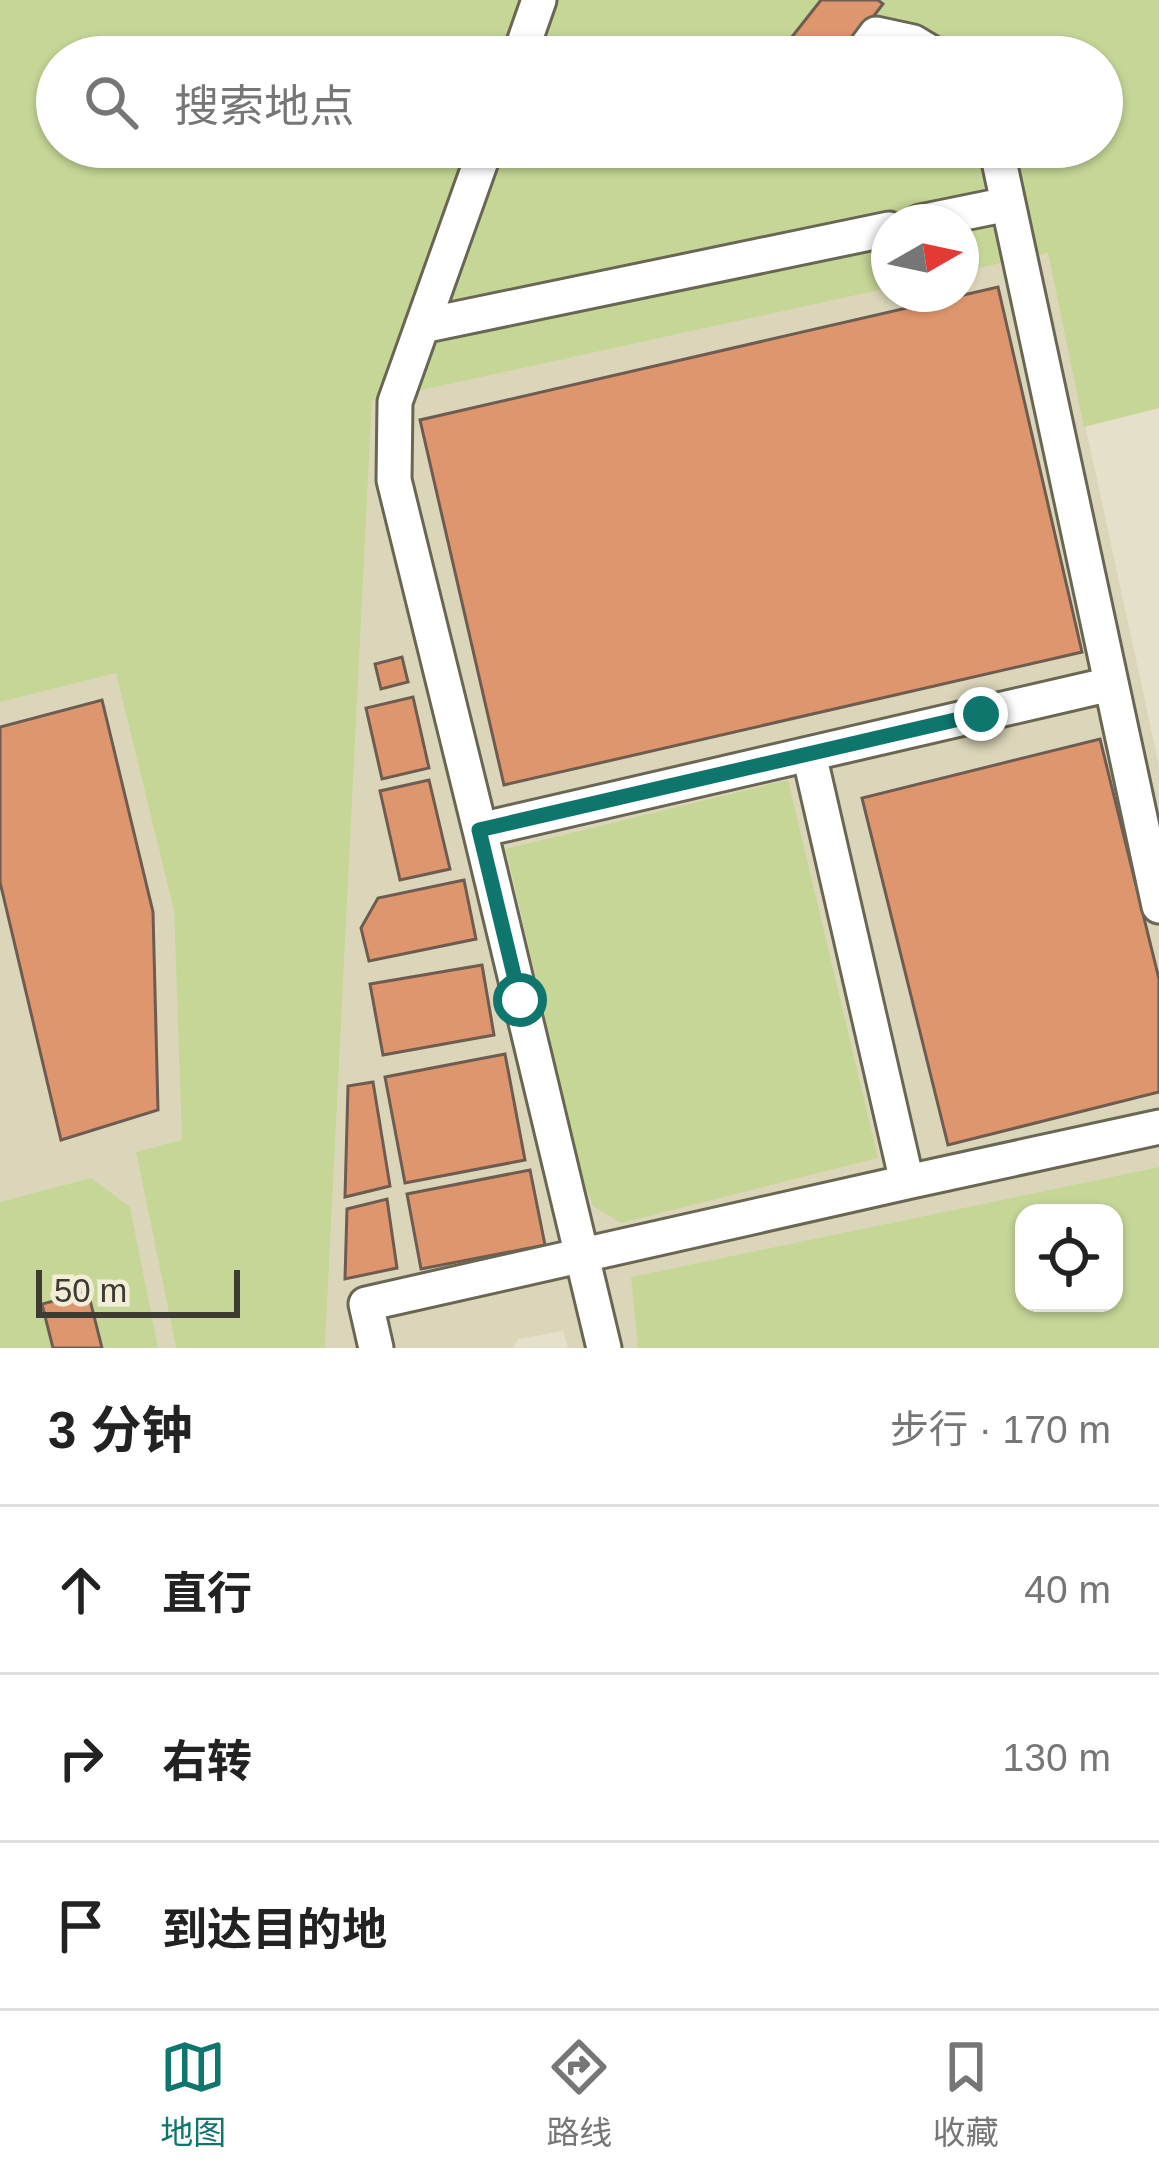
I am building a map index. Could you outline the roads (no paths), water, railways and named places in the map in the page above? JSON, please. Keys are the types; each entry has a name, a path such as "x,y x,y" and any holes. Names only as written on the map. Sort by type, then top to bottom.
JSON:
{"lane":[{"path":"526,36 539,0"},
{"path":"478,168 395,402 394,480 604,1348"},
{"path":"1000,168 1159,906"},
{"path":"979,210 1008,204"},
{"path":"422,326 871,233"},
{"path":"479,830 1111,684"},
{"path":"809,754 907,1182"},
{"path":"376,1348 366,1304 1159,1127"}]}
